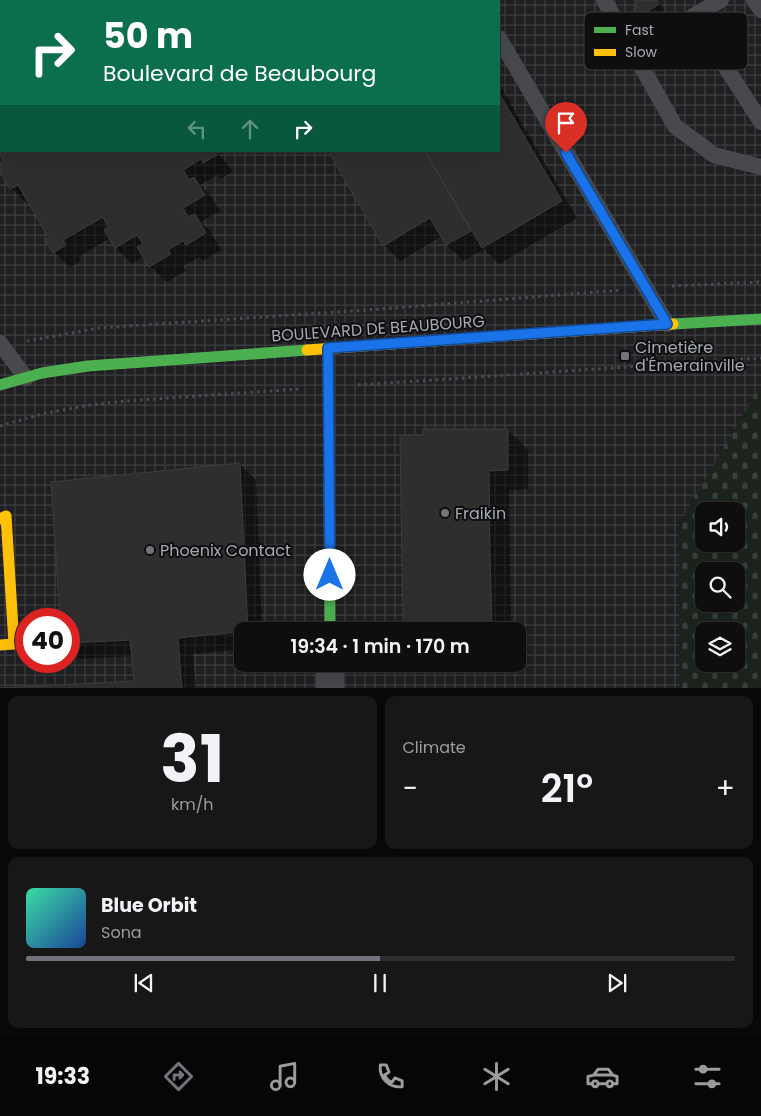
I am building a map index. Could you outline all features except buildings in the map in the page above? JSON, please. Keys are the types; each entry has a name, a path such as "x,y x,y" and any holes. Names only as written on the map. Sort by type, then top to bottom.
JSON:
{"main road":[{"name":"BOULEVARD DE BEAUBOURG","path":"0,386 42,374 88,366 667,324 761,319"},
{"path":"328,348 330,622"},
{"path":"0,519 6,516 14,644 0,645"}],"street":[{"path":"330,672 330,688"}],"lane":[{"path":"604,0 611,12"},
{"path":"700,12 721,0"},
{"path":"754,0 761,10"},
{"path":"500,40 667,324"},
{"path":"643,70 675,126 714,155 761,167"},
{"path":"728,70 761,122"},
{"path":"2,345 26,378"}],"path":[{"path":"2,345 99,328 381,309 646,288 761,282"},
{"path":"0,426 42,414 83,406 125,401 761,358"}],"shaded area":[{"path":"500,0 761,0 761,688 0,688 0,152 500,152"}],"green space":[{"path":"761,393 761,688 679,688 678,526 755,394"}],"traffic: fast":[{"path":"673,324 761,319"},
{"path":"328,348 330,622"},
{"path":"0,385 42,373 88,366 307,350"}],"traffic: slow":[{"path":"307,350 673,324"},
{"path":"0,519 6,516 14,644 0,645"}],"place":[{"name":"Cimetière d'Émerainville","path":"625,356"},
{"name":"Fraikin","path":"445,513"},
{"name":"Phoenix Contact","path":"150,550"}],"route":[{"path":"330,575 328,348 667,324 566,153"}]}
